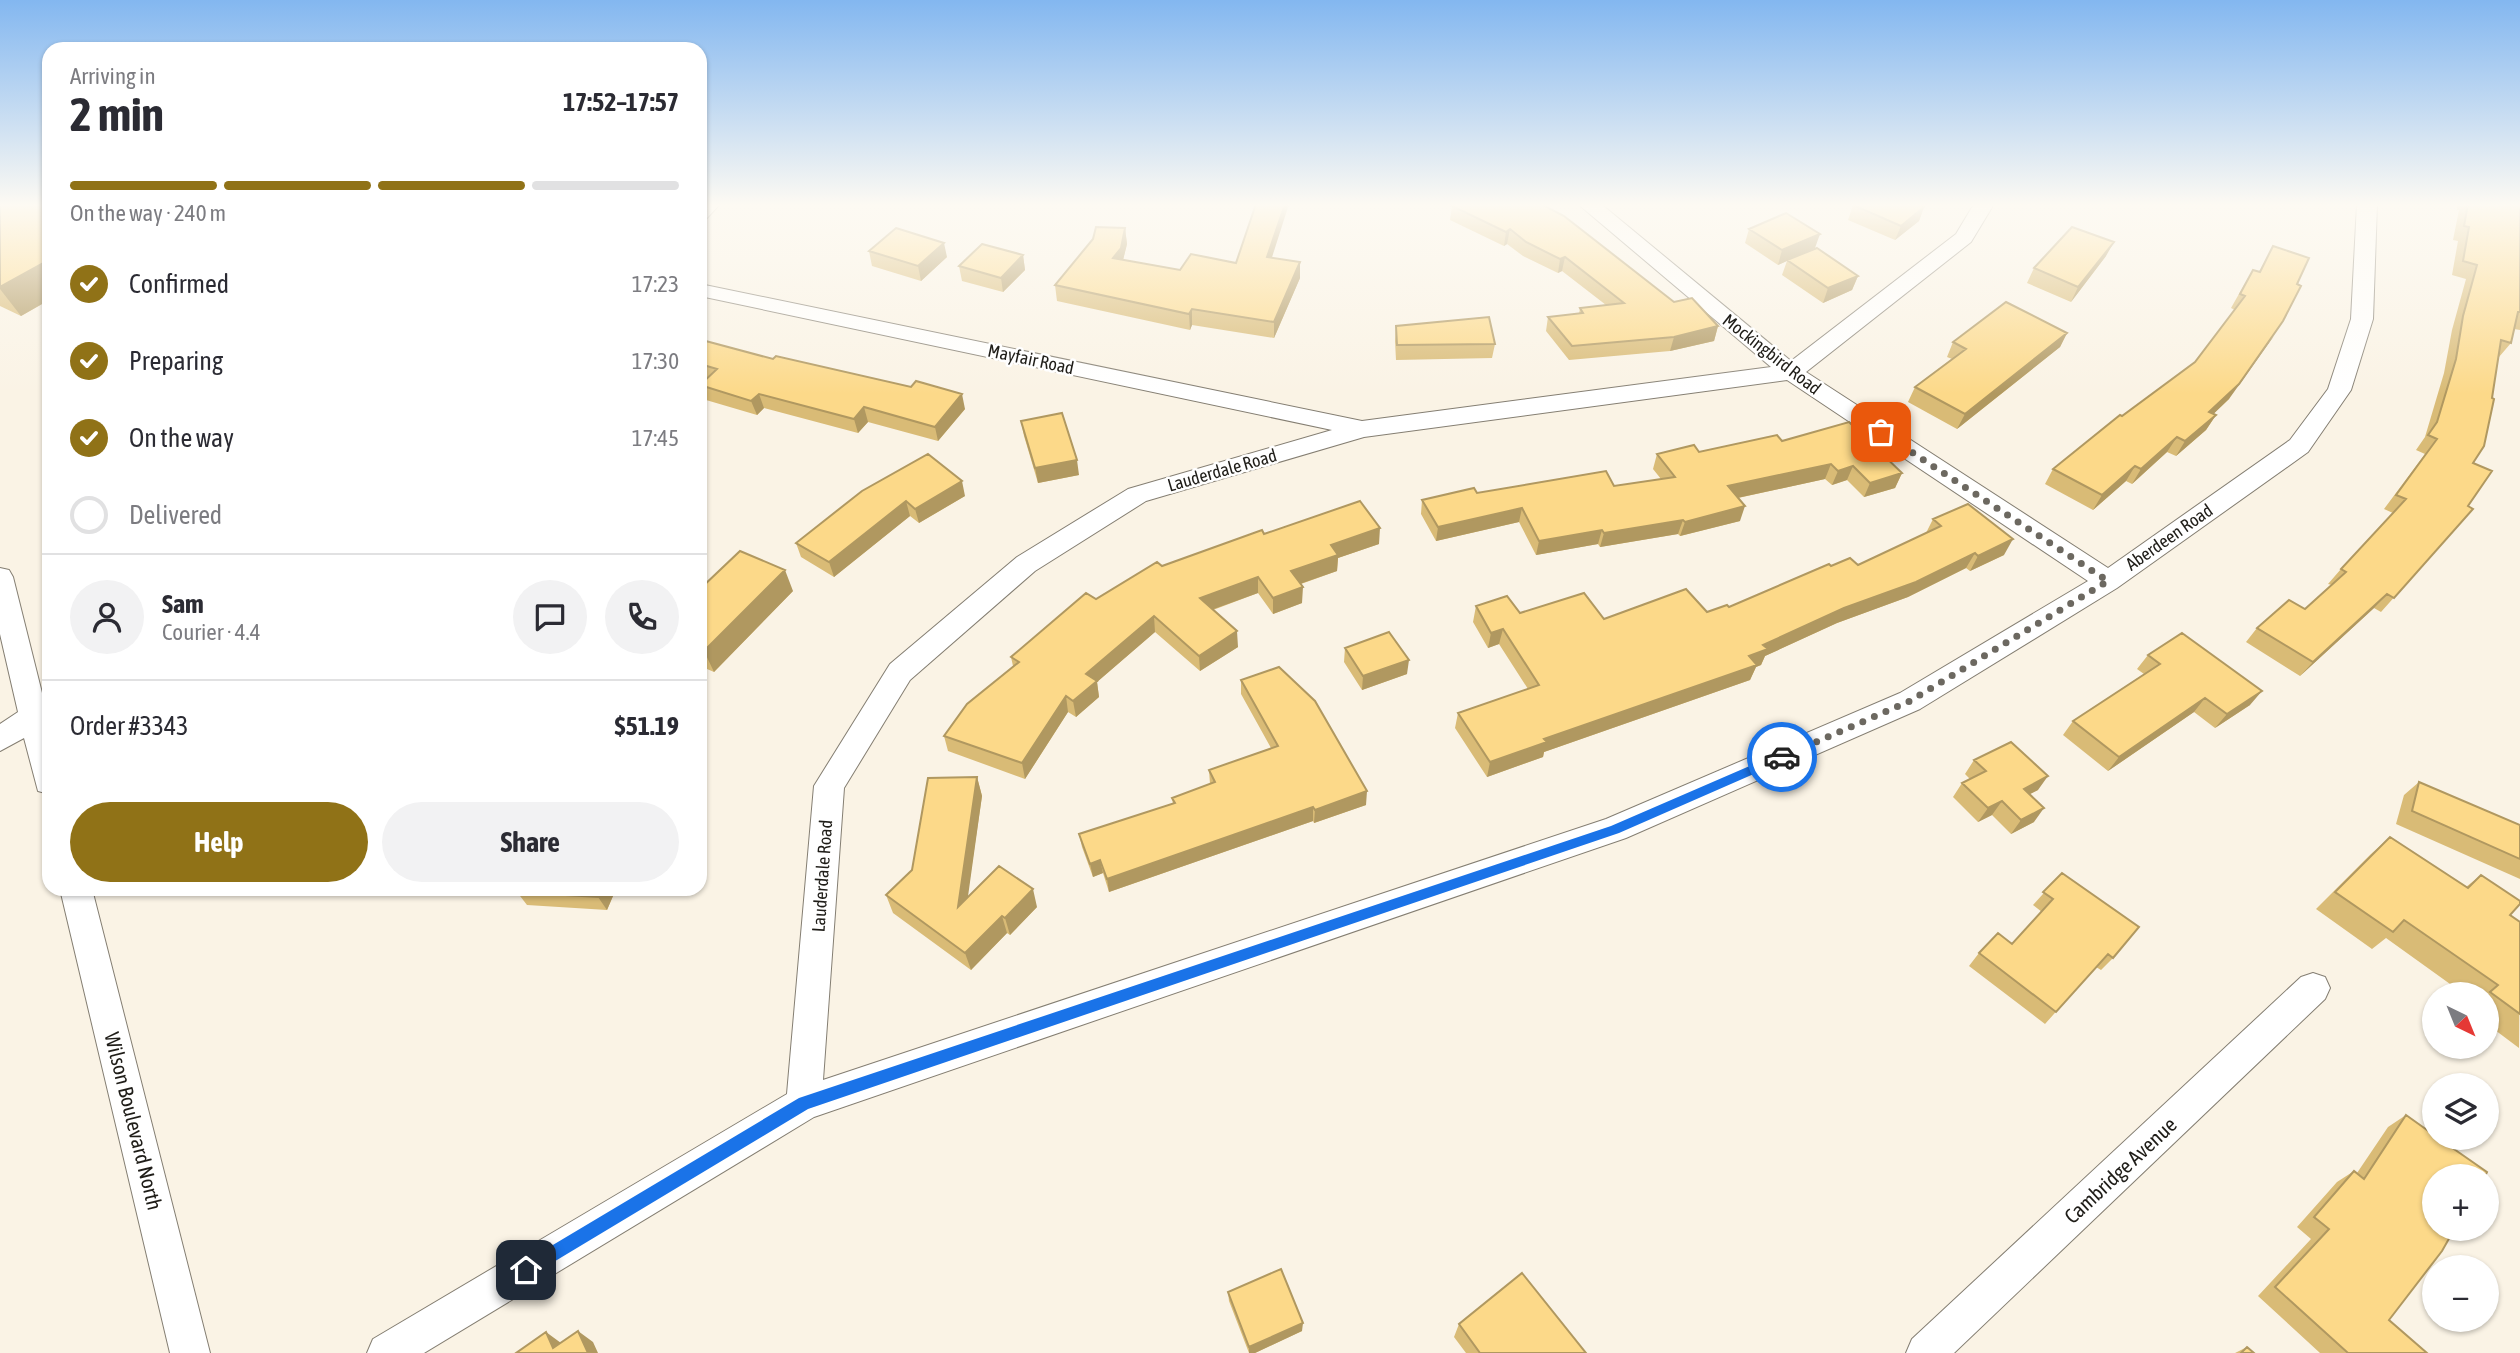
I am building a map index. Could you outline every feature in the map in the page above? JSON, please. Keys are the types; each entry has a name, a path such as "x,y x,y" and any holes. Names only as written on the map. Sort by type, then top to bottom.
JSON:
{"street":[{"name":"Mockingbird Road","path":"1664,267 1791,372 2108,581"},
{"path":"1791,372 1926,267"},
{"name":"Aberdeen Road","path":"387,1353 804,1103 1615,830 1910,701 2108,581 2298,446 2339,390 2362,319 2364,267"},
{"name":"Mayfair Road","path":"707,291 1363,429"},
{"name":"Lauderdale Road","path":"804,1103 829,786 900,673 1026,564 1137,495 1363,429 1791,372"},
{"path":"0,577 40,710 0,739"},
{"name":"Wilson Boulevard North","path":"78,896 190,1353"},
{"name":"Cambridge Avenue","path":"1926,1353 2313,988"}],"building":[{"path":"0,267 36,267 0,287"},
{"path":"963,267 1011,267 1001,278"},
{"path":"1070,267 1164,267 1180,270 1182,267 1298,267 1274,322 1192,309 1189,314 1055,285"},
{"path":"1578,267 1629,267 1674,302 1692,298 1718,326 1674,337 1572,346 1548,317 1583,313 1580,308 1624,303"},
{"path":"1797,267 1845,267 1858,276 1828,288"},
{"path":"2035,267 2094,267 2078,287"},
{"path":"2262,267 2305,267 2297,284 2301,286 2283,321 2239,384 2209,412 2216,415 2185,441 2177,437 2141,469 2135,466 2102,495 2053,469 2120,415 2195,362 2245,296 2240,294 2253,270 2260,272"},
{"path":"2476,267 2520,267 2520,312 2511,343 2501,340 2492,398 2494,399 2484,446 2473,463 2492,471 2468,506 2473,509 2394,598 2387,594 2313,662 2257,628 2289,600 2305,609 2346,572 2341,569 2406,499 2396,495 2437,439 2428,435 2437,422 2456,359 2463,316"},
{"path":"2006,302 2067,333 1965,414 1915,387 1966,349 1953,342"},
{"path":"1489,317 1495,344 1397,345 1396,326"},
{"path":"707,341 773,359 776,356 911,387 916,381 962,394 935,427 864,407 854,419 759,394 751,401 707,387 707,378 717,369 707,366"},
{"path":"1062,413 1077,460 1035,468 1021,421"},
{"path":"1849,422 1902,473 1870,483 1853,466 1838,471 1831,464 1728,486 1745,506 1685,522 1683,520 1604,533 1602,530 1539,541 1522,508 1438,527 1422,500 1474,488 1477,493 1606,471 1614,486 1675,477 1657,454 1694,445 1699,452 1777,435 1782,441"},
{"path":"928,454 962,481 915,509 906,501 829,562 796,543 862,491"},
{"path":"1360,501 1380,528 1331,545 1338,555 1291,571 1303,587 1273,598 1258,577 1200,598 1237,631 1199,656 1154,616 1086,674 1097,681 1073,701 1066,696 1022,763 944,736 967,704 1019,662 1011,657 1086,593 1096,599 1157,562 1162,566 1262,530 1264,534"},
{"path":"1968,504 2013,539 1978,556 1975,553 1916,582 1844,608 1763,645 1768,649 1749,656 1757,665 1544,739 1547,742 1490,762 1458,713 1539,685 1503,629 1491,633 1476,606 1507,596 1520,613 1584,593 1604,619 1686,589 1707,612 1727,605 1729,607 1829,564 1831,566 1850,558 1858,565 1941,526 1933,519"},
{"path":"740,551 785,570 707,648 707,582"},
{"path":"1389,632 1409,660 1363,676 1345,648"},
{"path":"2182,633 2262,691 2227,714 2205,698 2119,757 2073,721 2160,664 2148,655"},
{"path":"1279,667 1315,701 1367,791 1315,810 1313,807 1107,879 1100,860 1090,864 1079,834 1175,803 1172,798 1215,782 1209,770 1278,746 1241,680"},
{"path":"2011,742 2048,776 2024,789 2044,808 2021,820 2002,801 1988,808 1962,783 1986,771 1974,760"},
{"path":"977,777 958,907 999,866 1033,889 965,953 886,895 912,870 928,778"},
{"path":"2419,782 2520,825 2520,859 2412,811"},
{"path":"2390,837 2468,888 2481,875 2520,901 2510,915 2520,922 2520,1014 2499,999 2499,982 2494,982 2404,920 2393,932 2335,892"},
{"path":"2062,873 2139,927 2113,958 2108,954 2056,1012 1979,953 1998,933 2012,944 2053,899 2043,892"},
{"path":"2406,1115 2422,1126 2422,1150 2455,1150 2475,1164 2422,1164 2422,1241 2448,1241 2439,1255 2422,1255 2422,1277 2389,1320 2427,1353 2348,1353 2275,1287 2329,1229 2314,1217 2354,1171 2364,1179"},
{"path":"1281,1269 1303,1323 1249,1347 1228,1292"},
{"path":"1522,1273 1586,1353 1480,1353 1459,1324"},
{"path":"578,1331 588,1353 516,1353 546,1332 553,1348"},
{"path":"2247,1347 2254,1353 2241,1353"}],"way so far":[{"path":"1782,757 1910,701 2108,581 1881,432"}],"route":[{"path":"526,1270 804,1103 1615,830 1782,757"}]}
